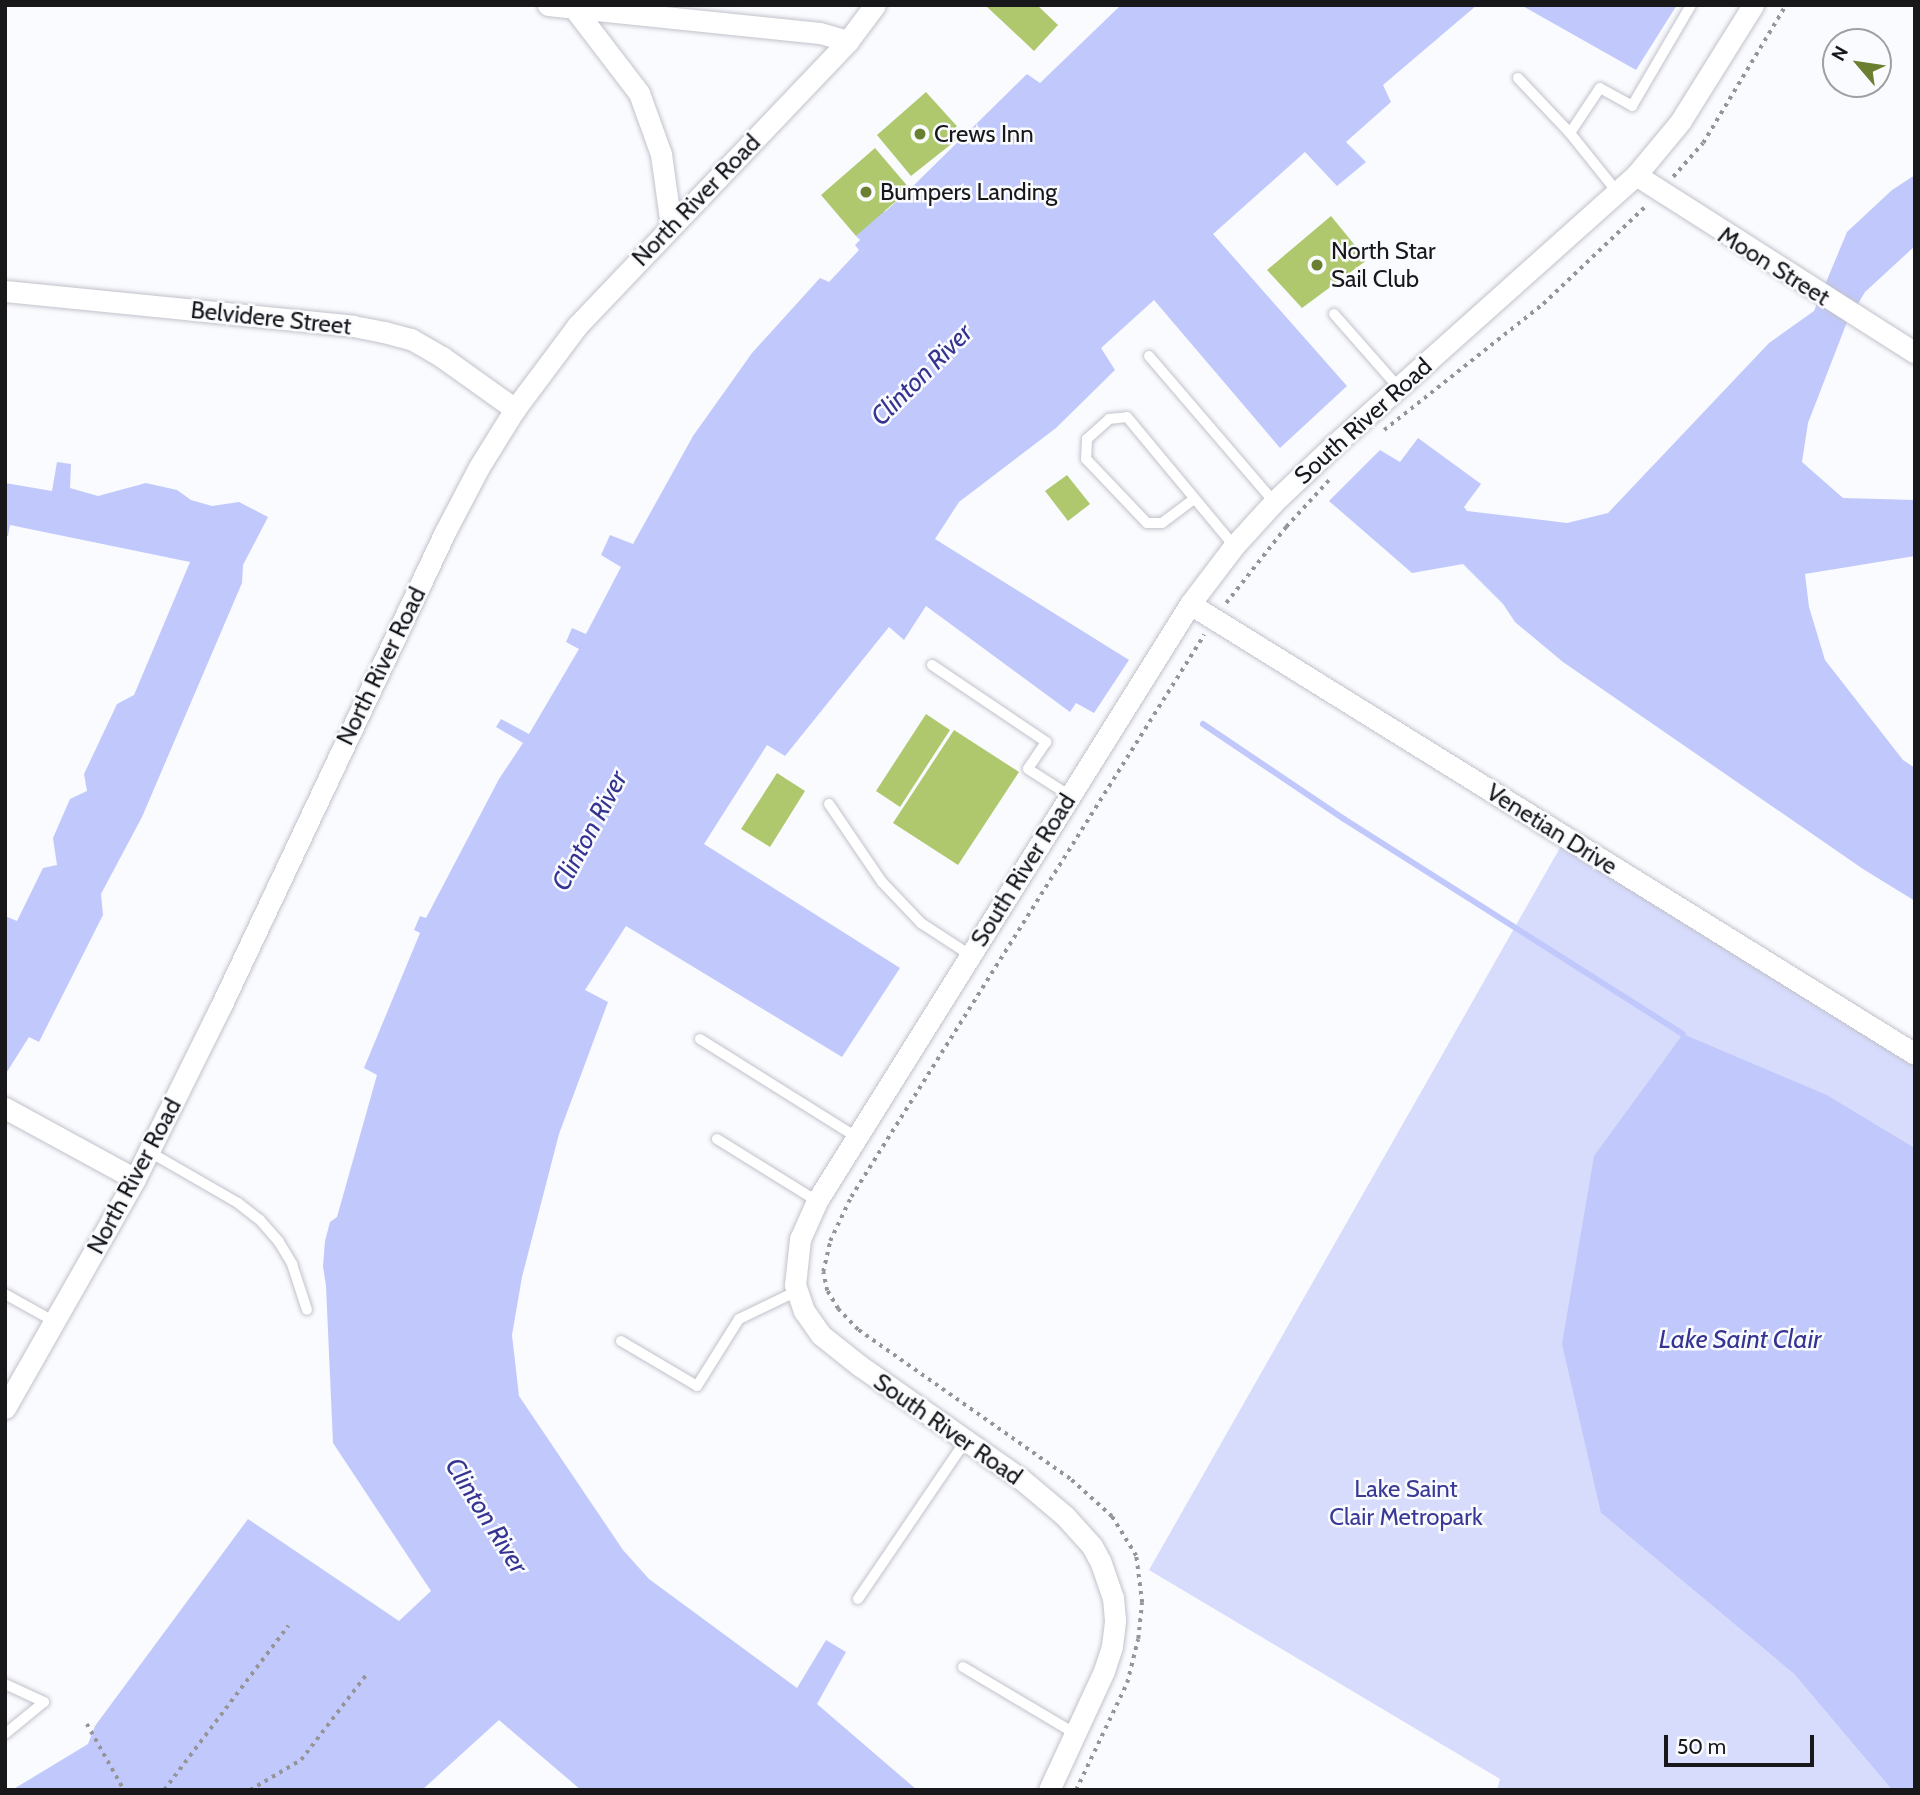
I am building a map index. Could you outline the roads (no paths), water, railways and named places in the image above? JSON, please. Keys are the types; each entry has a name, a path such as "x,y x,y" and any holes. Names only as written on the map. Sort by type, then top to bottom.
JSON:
{"street":[{"path":"548,5 695,13 820,33 848,41"},
{"name":"North River Road","path":"5,1408 135,1179 220,1008 478,467 515,409 577,326 848,41 875,5"},
{"name":"South River Road","path":"1049,1790 1104,1671 1112,1646 1115,1620 1107,1575 1092,1546 1065,1516 1021,1479 821,1335 810,1322 797,1291 796,1268 800,1239 817,1201 856,1137 1190,604 1234,546 1274,502 1636,175 1680,122 1754,5"},
{"path":"574,8 639,93 661,154 671,226"},
{"name":"Moon Street","path":"1636,175 1811,290 1915,353"},
{"name":"Belvidere Street","path":"5,291 353,326 384,332 411,339 442,357 515,409"},
{"name":"Venetian Drive","path":"1190,604 1915,1054"},
{"path":"5,1108 135,1179"}],"lane":[{"path":"1570,133 1600,89 1632,106 1691,5"},
{"path":"1518,78 1570,133 1618,193"},
{"path":"1334,314 1399,388"},
{"path":"1149,356 1274,502"},
{"path":"1194,499 1162,523 1147,523 1087,459 1087,439 1109,419 1127,417 1234,546"},
{"path":"932,665 1046,743 1028,769 1070,796"},
{"path":"829,804 882,882 921,923 970,956"},
{"path":"700,1039 856,1137"},
{"path":"717,1139 817,1201"},
{"path":"148,1152 237,1203 260,1220 279,1242 292,1264 307,1310"},
{"path":"621,1341 697,1386 739,1319 797,1291"},
{"path":"5,1294 55,1322"},
{"path":"858,1599 966,1440"},
{"path":"963,1667 1074,1733"},
{"path":"5,1684 44,1702 5,1734"}],"water":[{"name":"Clinton River","path":"1121,5 1477,5 1383,85 1391,102 1346,142 1366,162 1337,186 1305,152 1213,234 1347,386 1280,448 1154,300 1101,348 1115,370 1056,428 959,502 935,539 1129,660 1094,713 1076,703 1070,712 926,606 904,640 889,627 785,756 767,745 704,844 900,968 842,1057 626,926 585,990 608,1002 559,1134 522,1277 512,1335 519,1396 623,1550 649,1579 797,1688 826,1640 846,1652 817,1704 917,1790 581,1790 499,1720 422,1790 12,1790 88,1744 95,1726 248,1519 399,1621 431,1591 333,1443 323,1266 330,1222 337,1217 377,1075 364,1068 420,933 414,930 420,916 426,918 499,779 523,743 496,727 501,719 529,734 579,649 566,642 572,628 586,634 621,567 601,555 610,535 633,544 693,436 752,353 820,278 829,282 859,250 855,245 860,240 856,236 878,213 886,211 910,189 1027,74 1040,83"},
{"path":"1521,5 1677,5 1636,70"},
{"path":"1915,175 1915,246 1865,292 1847,322 1808,423 1802,462 1843,498 1915,500 1915,556 1805,574 1809,607 1825,660 1903,760 1915,768 1915,901 1863,869 1563,662 1515,622 1503,604 1463,564 1412,573 1329,501 1380,450 1400,462 1418,438 1481,484 1464,507 1467,511 1567,523 1608,513 1769,343 1814,311 1847,232 1892,190"},
{"path":"57,462 71,464 70,488 98,496 146,483 177,490 191,500 212,506 239,502 268,517 243,565 242,583 142,817 101,894 103,915 39,1042 29,1037 5,1075 5,916 17,921 43,868 57,865 53,838 70,799 87,791 84,774 117,704 134,695 190,562 10,525 8,536 5,535 5,483 52,491"},
{"name":"Lake Saint Clair","path":"1683,1034 1829,1096 1915,1148 1915,1790 1892,1790 1794,1674 1601,1513 1562,1344 1594,1156"}],"waterway":[{"path":"1203,724 1344,819 1683,1034"}],"place":[{"name":"Crews Inn","path":"920,134"},
{"name":"Bumpers Landing","path":"866,192"},
{"name":"North Star Sail Club","path":"1317,265"}],"park label":[{"name":"Lake Saint Clair Metropark","path":"1406,1503"}]}
